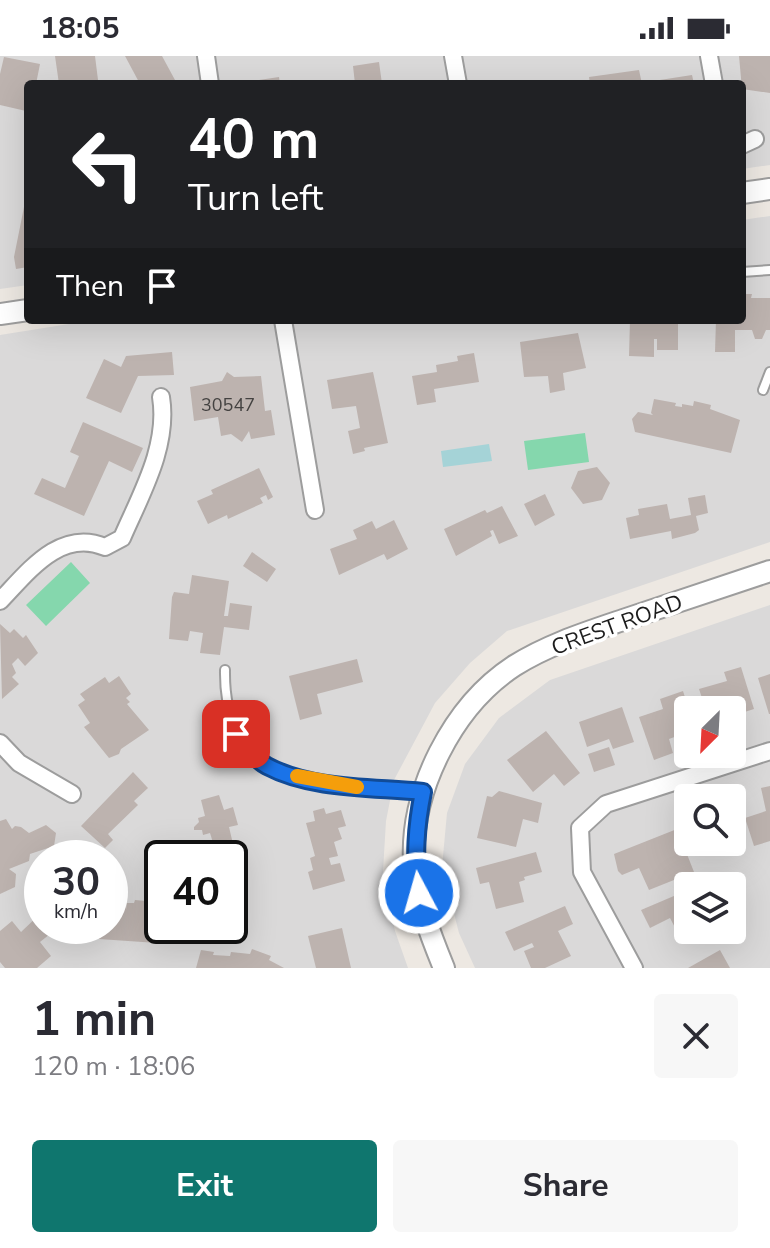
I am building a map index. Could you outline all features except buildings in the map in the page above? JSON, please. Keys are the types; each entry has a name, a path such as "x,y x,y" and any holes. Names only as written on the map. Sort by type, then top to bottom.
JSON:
{"street":[{"path":"206,56 209,80"},
{"path":"453,56 457,80"},
{"path":"709,56 713,80"},
{"path":"746,192 770,189"},
{"path":"0,314 24,311"},
{"path":"284,324 315,510"},
{"path":"0,601 52,550 90,541 105,547 122,538 156,458 164,415 161,397"},
{"name":"CREST ROAD","path":"444,968 426,927 414,863 415,832 423,792 437,756 465,711 513,667 563,641 770,571"},
{"path":"0,743 19,763 72,794"},
{"path":"634,968 582,872 580,828 606,804 770,751"}],"lane":[{"path":"746,272 770,270"},
{"path":"763,390 770,372"},
{"path":"225,670 225,693 236,734 267,765 328,783 423,792"}],"shaded area":[{"path":"0,56 770,56 770,165 746,168 746,80 24,80 24,286 0,289"},
{"path":"770,216 770,542 507,631 470,663 435,703 394,780 386,821 383,871 395,931 408,968 0,968 0,335 69,324 746,324 746,219"},
{"path":"770,605 770,968 475,968 459,933 442,867 447,813 465,764 499,718 550,680"}],"green space":[{"path":"585,433 589,462 528,470 524,441"},
{"path":"71,562 90,583 46,626 26,605"}],"water":[{"path":"489,444 492,461 443,467 441,451"}],"slow traffic":[{"path":"297,776 357,787"}],"route":[{"path":"236,734 267,765 290,774 328,783 423,792 415,832 414,863 419,893"}]}
